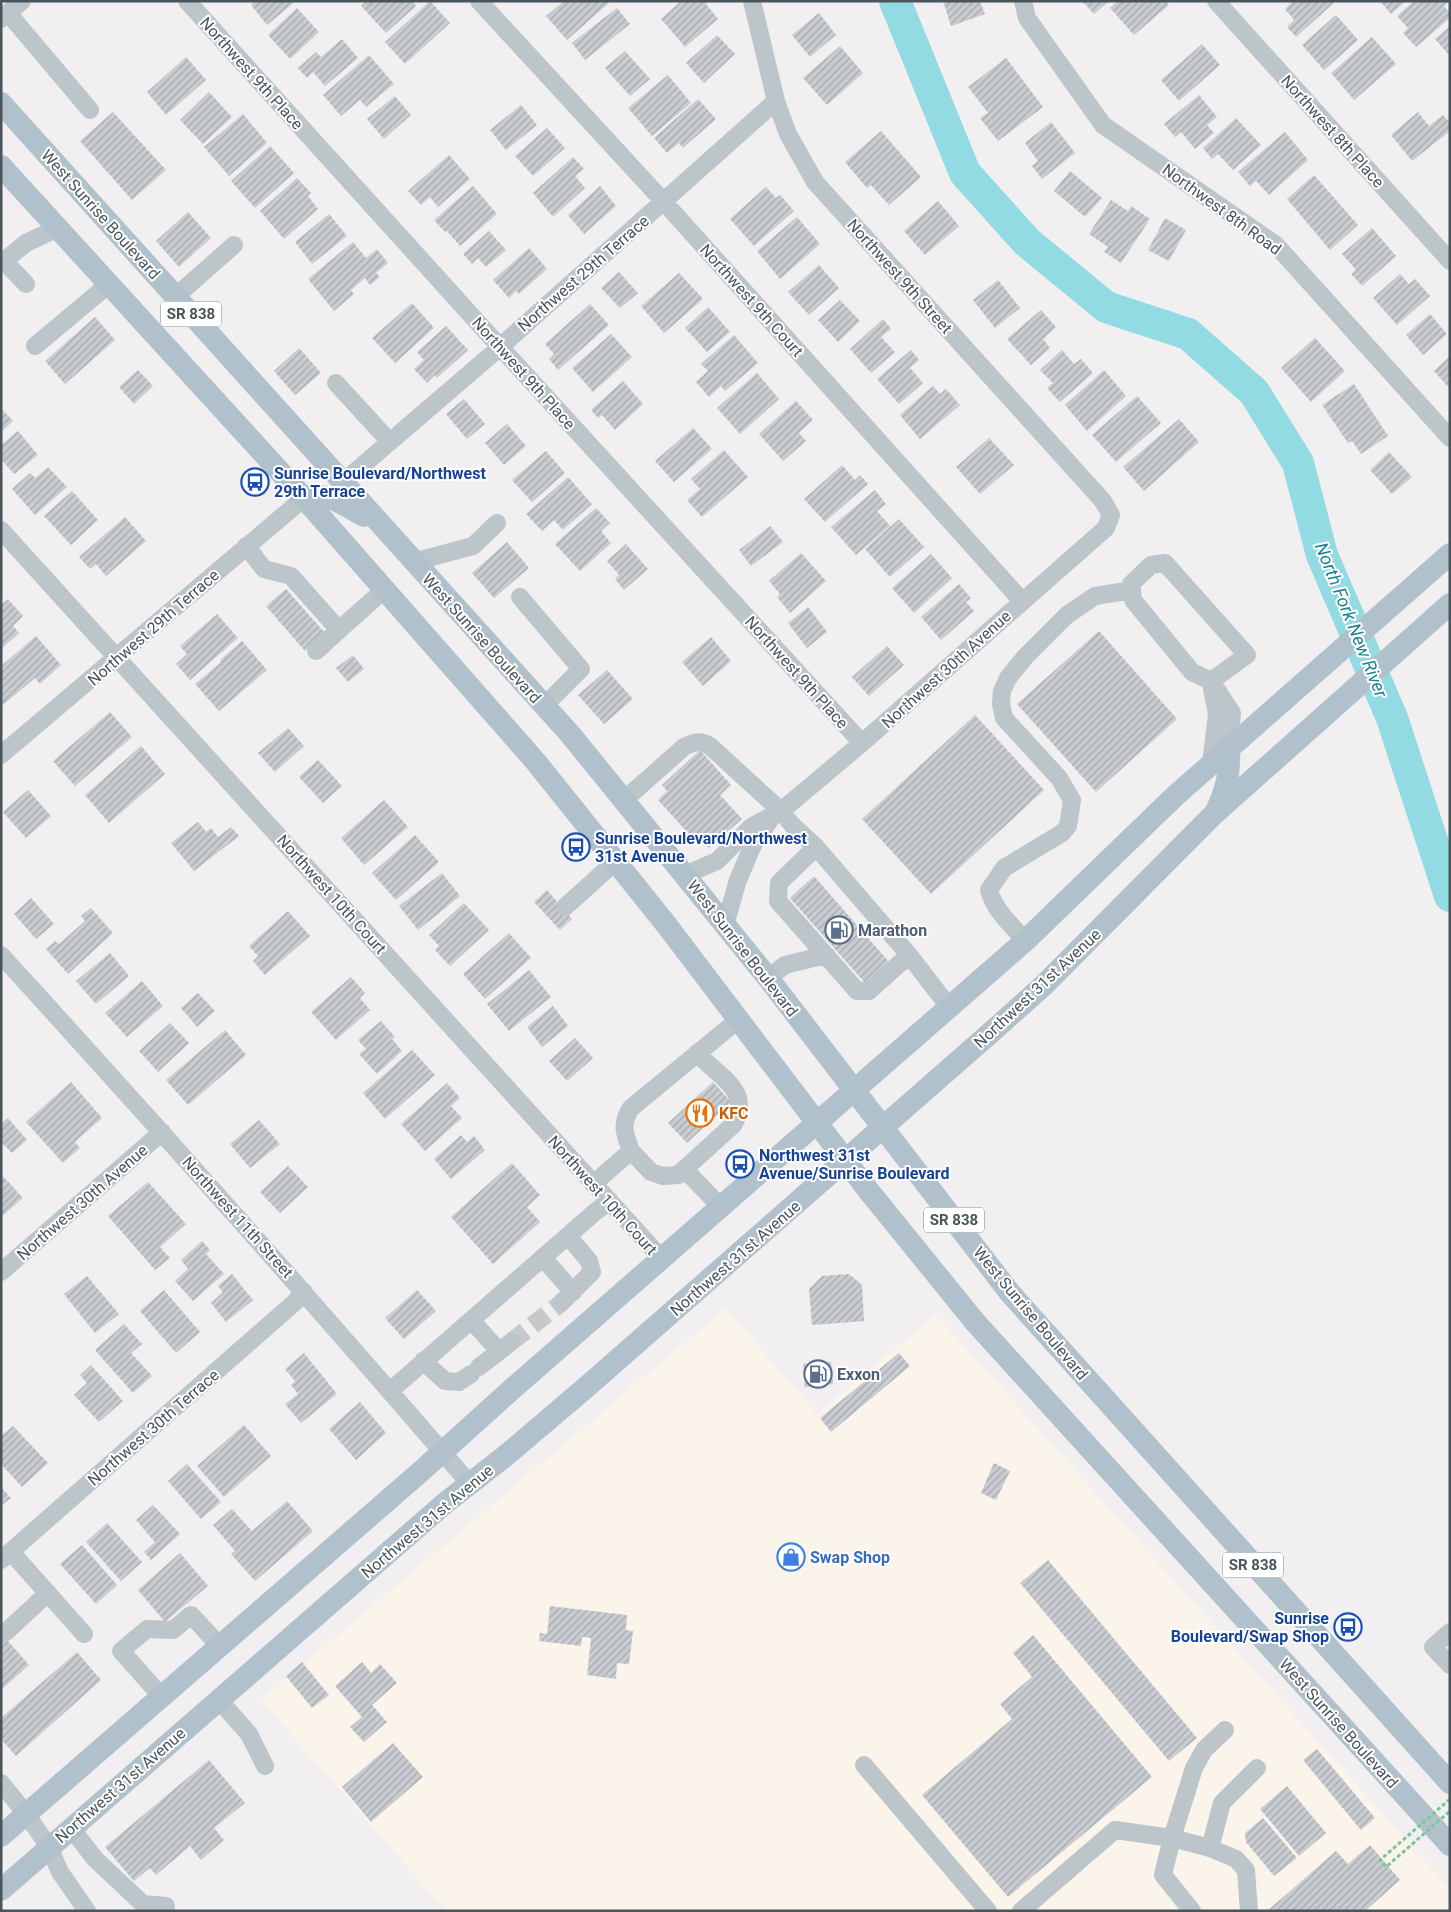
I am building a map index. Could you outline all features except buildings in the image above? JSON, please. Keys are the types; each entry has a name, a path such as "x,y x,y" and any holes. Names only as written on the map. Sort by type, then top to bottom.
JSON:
{"main road":[{"name":"West Sunrise Boulevard","path":"1,103 544,706 624,800 768,978 1010,1293 1450,1783"},
{"name":"West Sunrise Boulevard","path":"1,166 304,498 536,762 616,861 846,1161 975,1322 1450,1845"},
{"path":"274,466 319,486 342,483"},
{"path":"304,498 314,494 334,500 380,525"},
{"path":"1,1836 411,1480 1025,941 1175,796 1450,554"},
{"name":"Northwest 31st Avenue","path":"1,1890 444,1504 583,1390 846,1161 1044,985 1214,814 1450,604"},
{"path":"1214,814 1226,789 1230,767 1229,748"}],"street":[{"path":"22,1 4,16 90,110"},
{"name":"Northwest 9th Place","path":"187,1 862,743"},
{"name":"Northwest 9th Court","path":"479,1 664,202 1022,600"},
{"name":"Northwest 9th Street","path":"752,1 776,101 788,134 814,182 1103,501 1111,515"},
{"name":"Northwest 8th Road","path":"1023,1 1028,18 1103,125 1276,245 1450,438"},
{"name":"Northwest 8th Place","path":"1216,1 1450,261"},
{"name":"Northwest 29th Terrace","path":"342,483 500,347 776,101"},
{"path":"26,284 4,260 26,243 58,228"},
{"path":"176,298 234,245"},
{"path":"36,346 109,284"},
{"path":"336,383 390,442"},
{"name":"Northwest 29th Terrace","path":"1,755 304,498"},
{"name":"Northwest 30th Avenue","path":"725,924 738,880 753,845 777,814 862,743 1022,600 1106,528 1111,515"},
{"path":"413,562 472,546 497,523"},
{"name":"Northwest 10th Court","path":"1,530 662,1259"},
{"path":"246,546 264,569 291,576 339,630"},
{"path":"1211,681 1247,655 1165,563 1151,565 1131,584 1133,600 1192,672 1211,681 1233,715 1229,748"},
{"path":"316,651 385,589"},
{"path":"1025,941 997,908 989,890 1004,868 1062,833 1068,826 1072,800 1059,778 1004,718 1000,704 1002,691 1008,678 1025,658 1067,615 1095,596 1132,590"},
{"path":"520,597 581,669 544,706"},
{"path":"1211,681 1217,714 1211,764"},
{"path":"624,800 684,748 694,742 702,741 710,746 777,814 816,847 910,955 949,1007"},
{"name":"Northwest 30th Avenue","path":"685,875 716,862 751,827 777,814"},
{"path":"816,847 779,883 778,901 857,991 869,991 910,955"},
{"path":"565,907 616,861"},
{"path":"768,978 785,965 826,955"},
{"name":"Northwest 11th Street","path":"5,965 162,1132 304,1292 470,1484"},
{"path":"697,1053 738,1093 740,1104 738,1115 734,1124 685,1170 678,1175 663,1176 651,1172 632,1151 624,1132 625,1118 631,1108 697,1053 738,1020"},
{"name":"Northwest 30th Avenue","path":"1,1272 162,1132"},
{"path":"593,1184 632,1151"},
{"path":"685,1170 722,1208"},
{"path":"390,1391 610,1201"},
{"path":"543,1258 567,1297 592,1272 589,1261 568,1236"},
{"name":"Northwest 30th Terrace","path":"6,1556 294,1304 304,1292"},
{"path":"423,1361 445,1382 459,1382 505,1347 471,1320"},
{"path":"6,1556 48,1594 84,1634"},
{"path":"6,1632 48,1594"},
{"path":"162,1697 121,1651 147,1629 173,1630 190,1615 220,1646"},
{"path":"1450,1632 1433,1647 1450,1665"},
{"path":"219,1700 249,1734 265,1766"},
{"path":"1192,1911 1163,1876 1172,1838 1194,1768 1204,1750 1225,1730"},
{"path":"864,1765 988,1911"},
{"path":"1210,1848 1222,1803 1257,1768"},
{"path":"1,1783 27,1815 49,1847 60,1872 87,1911"},
{"path":"72,1829 95,1859 144,1904 166,1906"},
{"path":"1020,1911 1115,1830 1172,1838 1210,1848 1236,1859 1246,1870 1249,1911"}],"path":[{"path":"1450,1799 1380,1860 1386,1867 1450,1811"}],"shaded area":[{"name":"Swap Shop","path":"726,1308 817,1414 936,1315 1450,1889 1450,1911 446,1911 261,1700"}],"waterway":[{"name":"North Fork New River","path":"895,1 965,173 1027,242 1106,307 1188,334 1254,392 1298,463 1322,555 1392,718 1450,896"}],"tunnel":[{"path":"511,1342 561,1303"}],"place":[{"name":"Sunrise Boulevard/Northwest 29th Terrace","path":"255,482"},
{"name":"Sunrise Boulevard/Northwest 31st Avenue","path":"576,847"},
{"name":"Marathon","path":"839,930"},
{"name":"KFC","path":"700,1113"},
{"name":"Northwest 31st Avenue/Sunrise Boulevard","path":"740,1164"},
{"name":"Exxon","path":"818,1374"},
{"name":"Swap Shop","path":"791,1557"},
{"name":"Sunrise Boulevard/Swap Shop","path":"1348,1627"}]}
